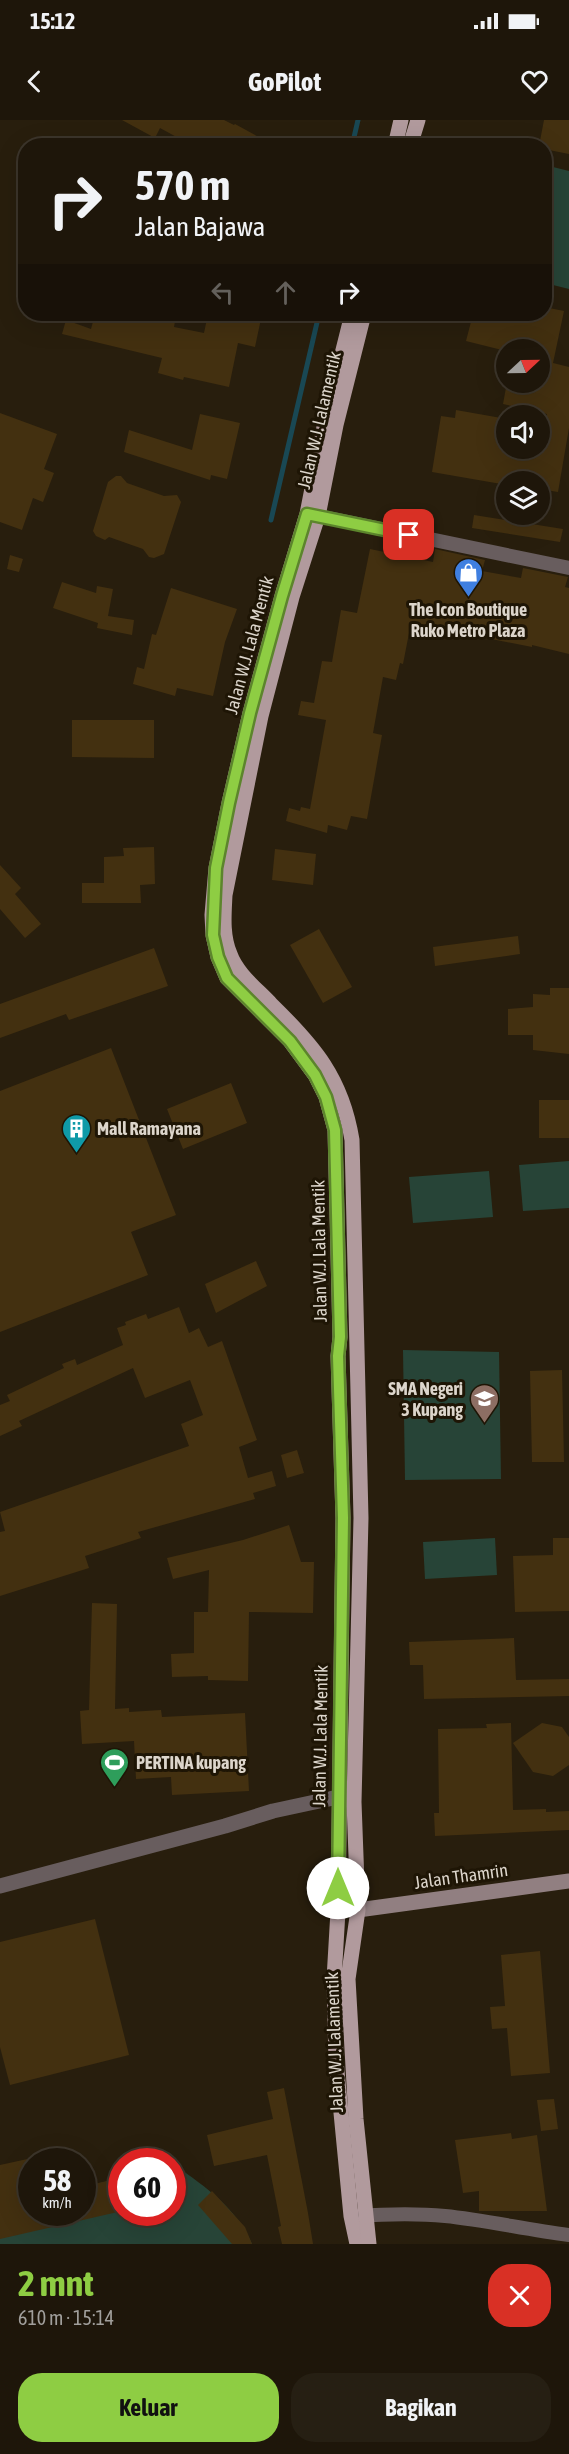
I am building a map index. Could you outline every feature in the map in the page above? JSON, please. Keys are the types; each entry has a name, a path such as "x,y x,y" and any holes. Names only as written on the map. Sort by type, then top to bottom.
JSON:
{"main road":[{"path":"396,138 398,121"},
{"name":"Jalan W.J. Lala Mentik","path":"350,321 325,422 313,515 282,596 250,713 229,803 216,868 212,925 218,957 227,978 290,1041 315,1075 326,1097 335,1130 343,1518 338,1911 334,1978 336,2061 358,2216 357,2244"},
{"name":"Jalan W.J. Lalamentik","path":"362,321 261,716 232,861 224,917 225,936 230,955 240,972 298,1031 328,1069 346,1114 352,1140 361,1518 354,1802 358,1910 348,1979 358,2216 369,2244"},
{"name":"Jalan Thamrin","path":"358,1910 569,1881"},
{"path":"338,1911 358,1910"}],"street":[{"path":"398,121 417,124"},
{"path":"313,515 569,568"},
{"path":"0,1886 273,1811 338,1797 354,1802"},
{"path":"358,2216 396,2213 446,2216 522,2230 569,2235"}],"green space":[{"path":"552,167 569,171 569,289 552,285"},
{"path":"569,1161 569,1208 523,1211 519,1165"},
{"path":"489,1171 493,1217 413,1223 409,1177"},
{"path":"403,1350 499,1352 501,1479 405,1480"},
{"path":"495,1538 497,1575 425,1579 423,1542"},
{"path":"186,2174 229,2209 246,2231 252,2244 0,2244 0,2184 18,2200 18,2226 96,2226 96,2184 108,2181 108,2226 186,2226"}],"building":[{"path":"122,120 224,120 260,138 178,138 160,128 155,138"},
{"path":"544,120 569,120 569,154 552,151 552,138 541,138"},
{"path":"552,309 564,311 553,363 569,367 569,428 558,492 550,491 550,471 496,471 496,483 432,472 441,416 455,418 456,410 496,417 496,459 550,459 550,405 503,404 505,393 550,393 550,339 496,339 496,348 466,341 471,321 552,321"},
{"path":"66,321 91,329 93,321 175,321 174,327 204,333 207,321 261,321 255,347 238,343 229,387 184,377 183,380 158,373 162,358 62,334"},
{"path":"0,413 57,434 44,469 54,473 43,502 33,498 22,530 0,522"},
{"path":"200,414 240,423 227,479 211,475 210,480 124,452 129,430 192,450"},
{"path":"116,476 121,476 127,483 164,496 177,495 181,502 164,554 154,558 149,557 143,549 109,537 105,540 96,536 93,531 108,482"},
{"path":"474,515 496,518 496,525 538,525 563,529 560,542 472,528"},
{"path":"370,549 433,562 435,549 485,560 482,571 521,578 523,568 568,577 565,587 569,588 569,654 411,623 403,664 400,663 396,680 383,677 373,733 382,735 367,819 351,816 347,830 328,825 327,833 286,821 289,808 300,811 301,807 310,809 326,720 298,715 301,701 314,703 322,661 332,662 341,610 357,613"},
{"path":"10,555 23,559 19,572 7,569"},
{"path":"62,582 96,593 97,586 113,589 108,616 134,620 132,635 97,628 98,623 53,608"},
{"path":"171,588 237,609 225,642 213,696 177,688 175,696 133,684 137,667 144,669 152,634 156,635"},
{"path":"72,720 154,720 154,758 72,757"},
{"path":"154,847 155,884 140,885 141,903 82,903 82,883 104,883 104,857 124,856 123,848"},
{"path":"275,849 316,854 313,885 272,880"},
{"path":"0,865 21,888 15,894 41,924 25,938 0,909"},
{"path":"319,929 352,987 323,1003 290,945"},
{"path":"518,936 520,954 435,966 433,947"},
{"path":"154,948 168,986 69,1020 66,1014 0,1038 0,1004"},
{"path":"550,988 569,988 569,1054 533,1050 533,1035 508,1035 508,1009 533,1007 533,994 550,995"},
{"name":"Mall Ramayana","path":"111,1048 176,1215 131,1232 148,1275 0,1332 0,1091"},
{"path":"231,1083 247,1123 183,1149 167,1109"},
{"path":"539,1100 569,1100 569,1138 539,1138"},
{"path":"256,1261 267,1286 216,1313 205,1284"},
{"path":"179,1307 189,1333 199,1328 208,1347 222,1341 257,1440 239,1447 248,1478 272,1471 276,1486 253,1493 255,1499 138,1532 141,1538 85,1556 89,1568 0,1596 0,1532 5,1531 0,1512 189,1446 181,1424 203,1415 190,1380 145,1398 133,1368 19,1421 22,1426 0,1436 0,1405 10,1401 7,1395 64,1368 62,1364 75,1359 77,1365 123,1345 117,1328 126,1325 125,1322 146,1314 148,1319"},
{"path":"562,1370 564,1462 532,1462 530,1371"},
{"path":"297,1450 304,1473 287,1478 281,1455"},
{"path":"289,1525 301,1562 314,1562 313,1613 249,1612 248,1681 208,1680 208,1676 172,1677 171,1654 194,1653 194,1612 208,1612 209,1570 173,1579 167,1558 243,1540"},
{"path":"553,1538 569,1538 569,1611 515,1612 513,1556 553,1555"},
{"path":"92,1603 117,1604 115,1709 129,1708 129,1712 161,1710 162,1717 245,1713 249,1791 172,1795 171,1777 136,1779 134,1741 82,1744 80,1711 89,1710"},
{"path":"514,1638 516,1680 569,1679 569,1696 424,1699 423,1665 410,1665 409,1642"},
{"path":"511,1723 513,1810 569,1811 569,1830 435,1836 434,1813 439,1813 438,1729 487,1728 486,1724"},
{"path":"542,1723 562,1727 569,1737 569,1765 553,1776 533,1772 513,1743"},
{"path":"95,1919 129,2055 10,2085 0,2047 0,1942"},
{"path":"540,1951 550,2073 511,2076 507,2028 492,2029 490,2007 505,2006 501,1955"},
{"path":"284,2088 313,2244 282,2244 278,2227 281,2226 267,2155 214,2166 207,2135 273,2119 267,2092"},
{"path":"554,2099 558,2129 541,2131 537,2100"},
{"path":"511,2133 512,2139 537,2135 547,2211 479,2211 479,2191 463,2193 455,2140"},
{"path":"18,2161 18,2226 57,2226 0,2239 0,2165"},
{"path":"108,2181 108,2214 96,2217 96,2184"},
{"path":"212,2191 245,2227 252,2244 232,2244 198,2205"}],"waterway":[{"path":"354,138 358,120"},
{"path":"271,520 317,321"}],"place":[{"name":"The Icon Boutique Ruko Metro Plaza","path":"468,598"},
{"name":"Mall Ramayana","path":"76,1154"},
{"name":"SMA Negeri 3 Kupang","path":"484,1424"},
{"name":"PERTINA kupang","path":"115,1788"}],"route":[{"path":"338,1888 343,1518 335,1130 326,1097 315,1075 290,1041 227,978 218,957 213,935 212,915 216,868 250,713 307,514 409,535"}]}
